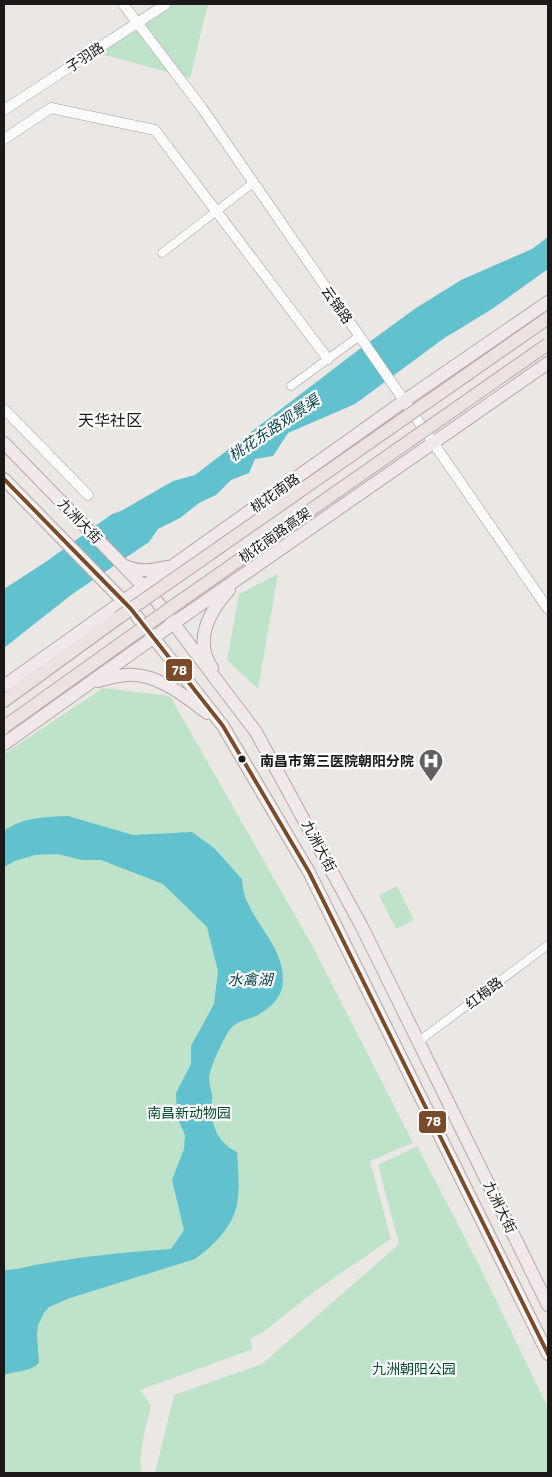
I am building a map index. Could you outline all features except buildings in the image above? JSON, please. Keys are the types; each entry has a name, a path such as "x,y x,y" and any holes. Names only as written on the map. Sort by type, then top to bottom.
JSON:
{"highway":[{"name":"桃花南路高架","path":"4,701 118,618 548,318"},
{"name":"桃花南路高架","path":"4,727 548,344"}],"main road":[{"name":"桃花南路","path":"4,686 175,564 400,396 548,302"},
{"path":"4,744 154,637 548,363"},
{"name":"九洲大街","path":"4,443 144,586 256,732 352,909 419,1041 548,1306"},
{"name":"九洲大街","path":"4,479 122,601 154,637 222,726 309,872 548,1354"},
{"path":"123,565 138,571 157,569 175,564"},
{"path":"244,574 221,599 208,618 204,629 204,646 209,663 256,732"},
{"path":"88,684 127,674 148,678 182,693 222,726"}],"street":[{"name":"云锦路","path":"123,4 202,108 360,339 434,442 548,608"},
{"name":"子羽路","path":"4,110 166,4"},
{"path":"4,139 51,108 155,130 328,359"},
{"path":"162,253 253,183"},
{"path":"291,386 360,339"},
{"path":"4,409 88,495"},
{"name":"红梅路","path":"419,1041 548,945"}],"green space":[{"path":"155,4 208,4 190,78 86,50"},
{"path":"278,574 258,689 227,660 239,594"},
{"name":"南昌新动物园","path":"103,688 170,696 313,947 413,1143 370,1161 391,1239 315,1291 262,1333 250,1339 253,1349 140,1390 151,1405 142,1448 142,1473 4,1473 4,754"},
{"path":"397,886 414,920 396,929 379,895"},
{"name":"九洲朝阳公园","path":"417,1146 479,1265 548,1408 548,1473 155,1473 174,1395 262,1364 399,1244 378,1165"}],"water":[{"name":"桃花东路观景渠","path":"548,237 548,269 492,309 443,339 355,404 288,433 273,456 255,459 249,473 231,480 216,495 199,503 180,518 158,529 149,542 71,595 4,648 4,589 47,561 112,514 121,511 173,481 195,475 416,308 461,280 532,249"},
{"name":"水禽湖","path":"68,816 133,835 192,832 214,848 242,879 248,904 277,952 283,979 278,997 267,1009 232,1027 221,1044 210,1074 212,1116 215,1129 221,1140 237,1152 238,1198 235,1212 227,1228 209,1248 195,1259 70,1298 49,1307 38,1325 39,1363 27,1370 4,1375 4,1270 57,1261 171,1249 184,1230 172,1180 184,1149 185,1135 177,1117 176,1093 191,1064 191,1046 214,1004 218,971 207,927 163,884 101,860 82,860 57,854 35,855 15,861 4,867 4,831 26,820"}],"transit line":[{"name":"78","path":"4,479 131,609 223,726 309,872 548,1354"}],"place":[{"name":"南昌市第三医院朝阳分院","path":"431,782"}],"district":[{"name":"天华社区","path":"110,420"}]}
